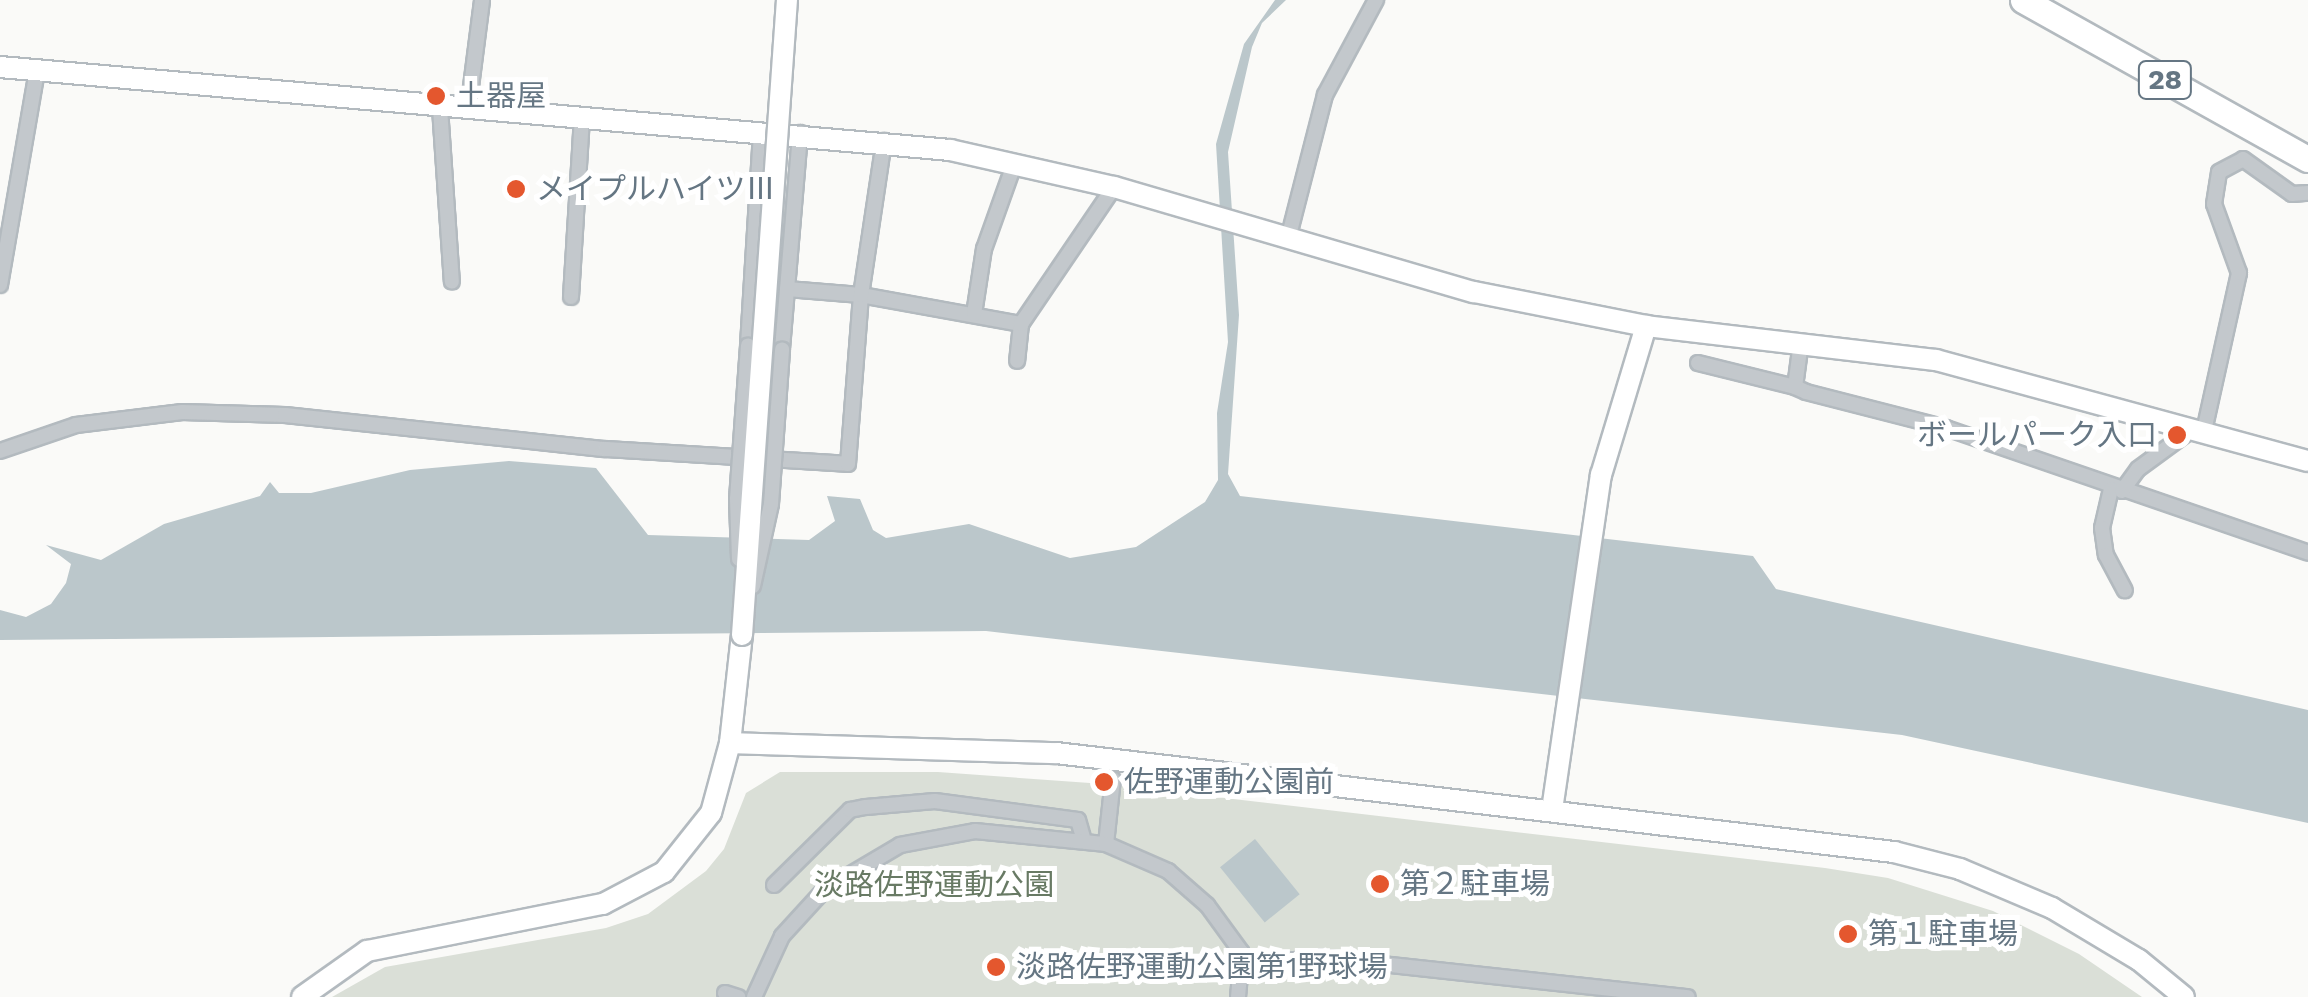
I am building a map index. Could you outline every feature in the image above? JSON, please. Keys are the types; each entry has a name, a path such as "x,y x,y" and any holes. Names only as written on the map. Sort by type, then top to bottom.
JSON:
{"highway":[{"name":"28","path":"2022,0 2308,159"}],"street":[{"path":"468,110 482,0"},
{"path":"302,997 367,951 554,916 651,882 682,857 711,813 730,743 742,635 787,0"},
{"path":"1288,238 1324,95 1376,0"},
{"path":"0,67 440,108 884,141 1015,162 1474,292 1646,326 1936,360 2308,460"},
{"path":"0,284 37,71"},
{"path":"440,108 452,282"},
{"path":"571,297 582,118"},
{"path":"742,635 737,499 761,130"},
{"path":"742,635 771,504 800,134"},
{"path":"0,451 76,425 182,412 285,415 605,448 848,464 861,295 884,141"},
{"path":"2125,590 2106,555 2102,528 2117,490 2138,470 2199,430 2240,273 2214,204 2218,172 2243,159 2292,194 2308,194"},
{"path":"974,314 984,249 1015,162"},
{"path":"1017,361 1021,324 1114,187"},
{"path":"786,289 861,295 1021,324"},
{"path":"1552,810 1612,427 1646,326"},
{"path":"1795,387 1801,342"},
{"path":"1698,363 1946,428 2117,490 2164,500 2308,554"},
{"path":"730,743 1038,752 1842,844 1960,869 2082,924 2184,997"},
{"path":"1106,844 1113,779"},
{"path":"774,884 850,810 866,806 935,801 1078,820 1084,841"},
{"path":"754,997 768,960 800,912 883,852 919,839 975,831 1106,844 1191,888 1223,923 1246,967 1238,997"},
{"path":"1246,967 1317,957 1688,997"}],"green space":[{"name":"淡路佐野運動公園","path":"780,772 938,772 1104,784 1888,878 1993,911 2079,954 2142,997 332,997 385,967 606,928 648,914 706,871 724,849 746,793"}],"shaded area":[{"path":"1275,0 1286,0 1262,23 1252,47 1228,152 1239,315 1228,474 1240,496 1753,556 1776,589 2308,710 2308,823 1902,735 986,631 0,640 0,610 26,617 51,604 66,583 71,564 46,545 101,560 164,524 260,496 270,482 279,493 311,493 410,470 509,461 596,468 648,535 809,540 835,521 827,496 860,499 873,530 886,538 969,524 1070,558 1136,547 1205,502 1218,480 1217,413 1228,342 1216,144 1244,44"},
{"path":"1255,839 1300,894 1265,922 1220,867"}],"place":[{"name":"土器屋","path":"436,96"},
{"name":"メイプルハイツⅢ","path":"516,189"},
{"name":"ボールパーク入口","path":"2177,435"},
{"name":"佐野運動公園前","path":"1104,782"},
{"name":"第２駐車場","path":"1380,884"},
{"name":"第１駐車場","path":"1848,934"},
{"name":"淡路佐野運動公園第1野球場","path":"996,967"}]}
